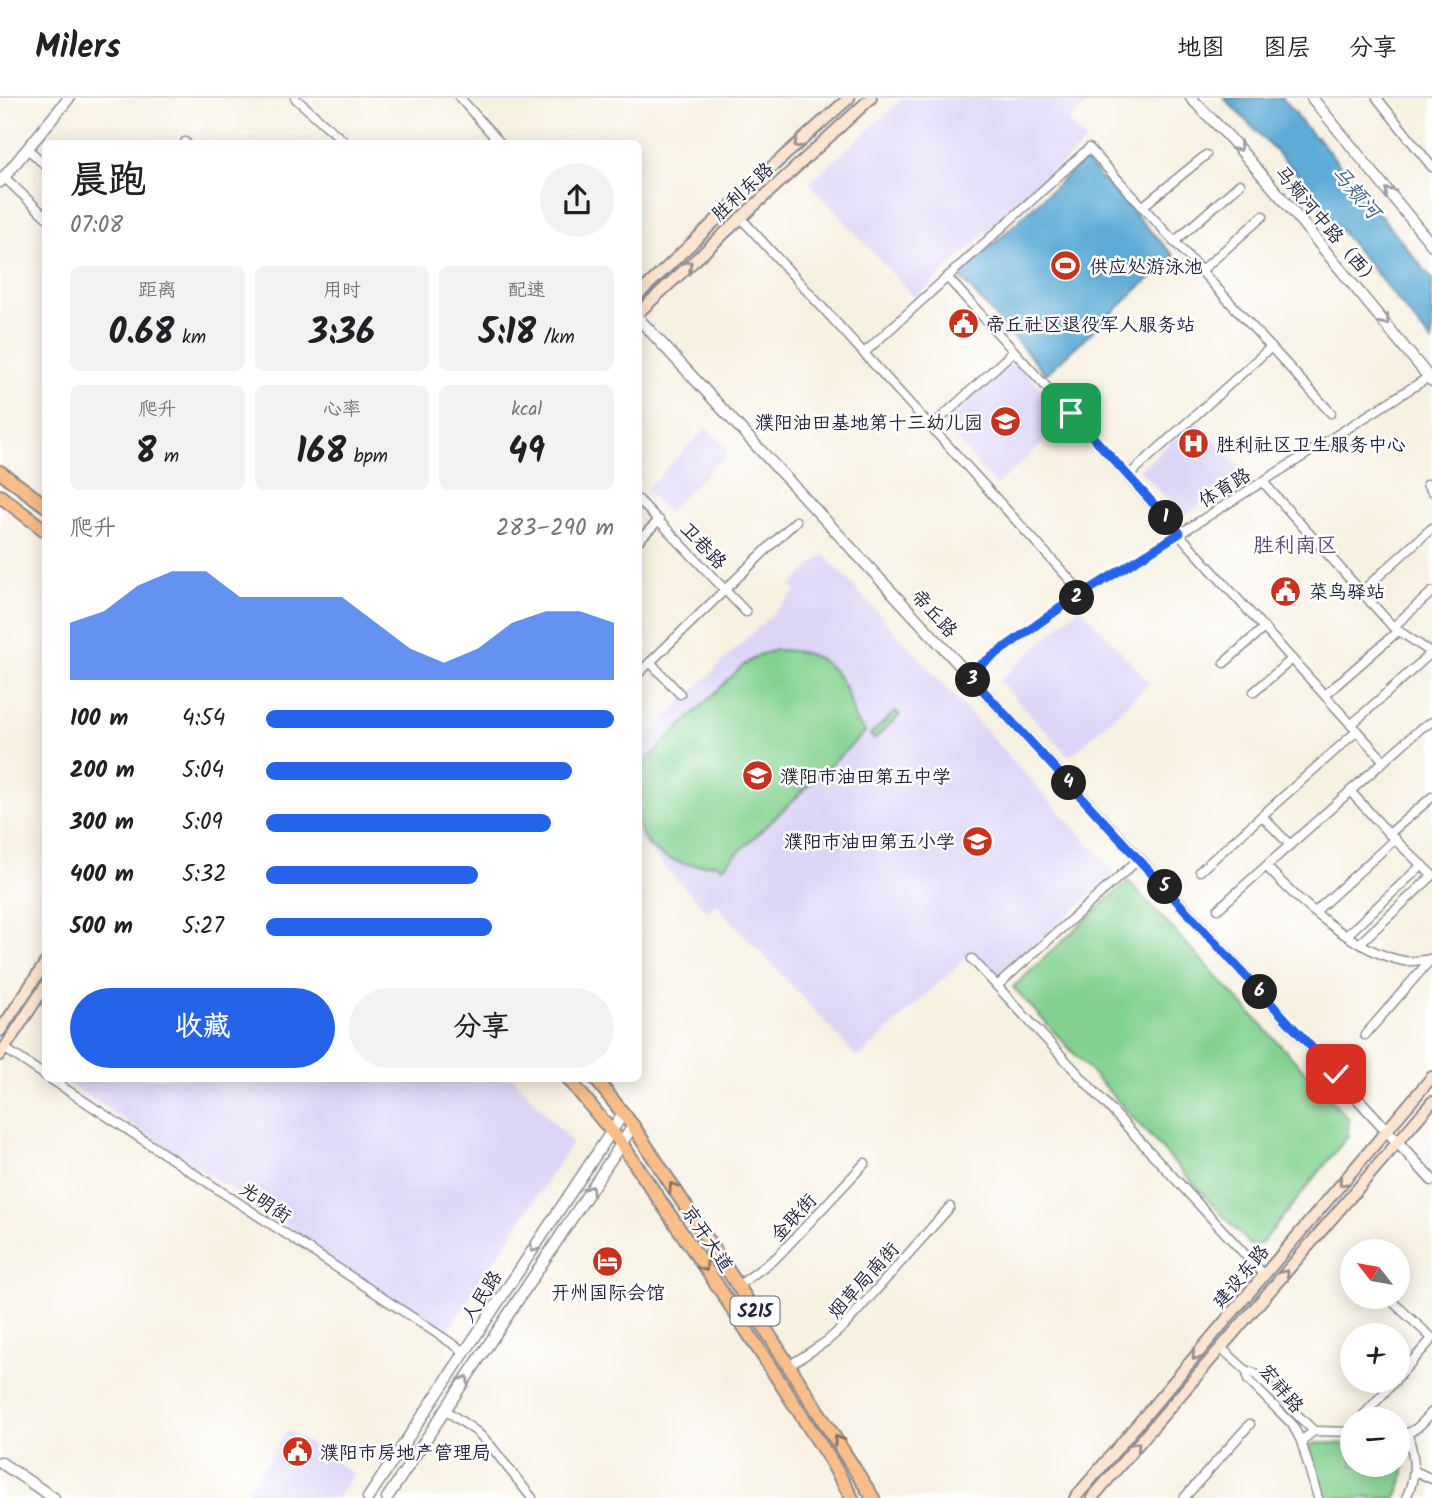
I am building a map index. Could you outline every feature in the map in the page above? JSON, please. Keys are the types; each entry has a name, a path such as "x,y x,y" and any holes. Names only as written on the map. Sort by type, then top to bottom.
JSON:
{"main road":[{"name":"胜利东路","path":"642,290 764,174 849,98"},
{"name":"胜利东路","path":"642,309 871,98"},
{"path":"0,472 42,503"},
{"path":"0,496 42,528"},
{"path":"0,1031 42,968"},
{"path":"2,1052 42,991"},
{"name":"建设东路","path":"1075,1498 1432,1077"},
{"name":"京开大道","path":"571,1082 612,1129 831,1461 852,1498"},
{"name":"京开大道","path":"598,1082 633,1126 790,1365 873,1498"},
{"name":"建设东路","path":"1092,1498 1432,1102"}],"street":[{"path":"42,214 2,179 69,98"},
{"path":"295,98 342,140"},
{"path":"460,98 497,140"},
{"name":"马颊河中路（西）","path":"1191,98 1281,197 1431,379"},
{"path":"1312,98 1432,246"},
{"path":"1377,98 1432,167"},
{"path":"864,353 1089,148 1331,412"},
{"path":"28,149 42,162"},
{"path":"1142,207 1206,155"},
{"path":"1174,242 1240,184"},
{"path":"1201,271 1263,216"},
{"path":"740,217 1083,594"},
{"path":"947,277 1384,761"},
{"name":"帝丘路","path":"642,322 1432,1180"},
{"path":"1128,476 1271,347"},
{"path":"930,427 1014,351"},
{"name":"体育路","path":"968,674 1083,594 1431,379"},
{"path":"1200,871 1262,816 1432,653 1396,629 1263,482"},
{"name":"卫巷路","path":"642,503 746,612"},
{"path":"642,537 659,520"},
{"path":"642,670 796,521"},
{"path":"1362,591 1432,528"},
{"path":"1325,695 1432,592"},
{"path":"1224,663 1264,628"},
{"path":"1255,692 1292,659"},
{"path":"650,662 680,694"},
{"path":"1218,909 1421,728 1432,722"},
{"path":"1350,791 1392,836 1429,870"},
{"path":"1316,911 1432,797"},
{"path":"1262,816 1290,845"},
{"path":"997,986 1139,859"},
{"path":"1266,866 1316,911 1360,943 1406,961 1431,958"},
{"path":"1347,935 1429,870"},
{"path":"1360,943 1429,870"},
{"path":"1365,1035 1431,958"},
{"path":"972,959 1264,1275"},
{"name":"光明街","path":"2,1052 42,1074"},
{"name":"光明街","path":"55,1082 465,1352"},
{"name":"人民路","path":"368,1498 623,1114"},
{"name":"人民路","path":"387,1498 633,1126"},
{"name":"金联街","path":"738,1286 777,1257 865,1163"},
{"name":"烟草局南街","path":"790,1365 827,1341 845,1325 950,1207"},
{"path":"1400,1309 1432,1338 1410,1363"},
{"name":"宏祥路","path":"1221,1348 1247,1371 1248,1380 1292,1424 1301,1441 1318,1498"},
{"path":"1247,1371 1254,1373 1314,1431"},
{"path":"1371,1407 1384,1393"},
{"path":"445,1410 477,1432 490,1445 532,1498"},
{"path":"1410,1432 1416,1430 1432,1412"},
{"path":"1184,1498 1250,1424"},
{"path":"1301,1441 1314,1431 1340,1431"},
{"path":"1406,1498 1415,1471 1414,1456 1410,1448"},
{"path":"0,1462 54,1498"},
{"path":"1415,1471 1432,1479"}],"shaded area":[{"path":"904,98 1094,98 1069,121 1087,141 915,298 809,183"},
{"name":"濮阳油田基地第十三幼儿园","path":"1014,360 1070,420 996,485 942,424"},
{"name":"胜利社区卫生服务中心","path":"1196,419 1249,477 1184,516 1140,470"},
{"path":"707,428 730,451 667,512 645,490"},
{"name":"濮阳市油田第五中学","path":"824,554 1115,872 997,980 971,953 858,1058 716,904 707,911 642,843 642,740 796,591 791,586"},
{"path":"1080,607 1150,683 1070,757 999,681"},
{"path":"66,1082 518,1082 572,1143 446,1334 295,1236 297,1232"},
{"name":"濮阳市房地产管理局","path":"288,1430 353,1474 337,1498 243,1498"}],"green space":[{"path":"776,650 789,650 821,660 830,667 844,686 855,719 865,732 722,868 716,863 694,865 671,860 651,847 642,834 642,765 741,667 759,655"},
{"path":"896,711 900,715 874,739 870,735"},
{"path":"1128,881 1349,1119 1348,1136 1262,1243 1257,1245 1250,1245 1013,987"},
{"path":"1313,1444 1340,1444 1340,1477 1403,1477 1396,1498 1325,1498 1310,1450"}],"water":[{"name":"马颊河","path":"1224,98 1282,98 1315,138 1317,137 1432,279 1432,342 1306,188 1308,185"},
{"name":"供应处游泳池","path":"1084,160 1174,256 1046,374 959,276"}],"place":[{"name":"供应处游泳池","path":"1066,266"},
{"name":"帝丘社区退役军人服务站","path":"963,324"},
{"name":"濮阳油田基地第十三幼儿园","path":"1006,422"},
{"name":"胜利社区卫生服务中心","path":"1193,444"},
{"name":"菜鸟驿站","path":"1286,591"},
{"name":"濮阳市油田第五中学","path":"757,776"},
{"name":"濮阳市油田第五小学","path":"978,841"},
{"name":"开州国际会馆","path":"608,1261"},
{"name":"濮阳市房地产管理局","path":"297,1452"}],"district":[{"name":"胜利南区","path":"1295,545"}],"route":[{"path":"1071,413 1180,533 1060,608 968,674 1336,1074"}]}
